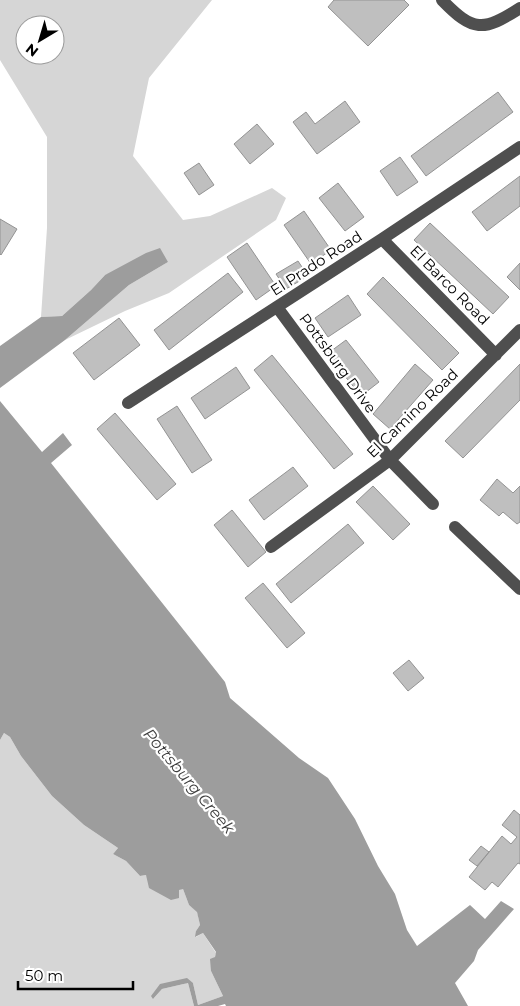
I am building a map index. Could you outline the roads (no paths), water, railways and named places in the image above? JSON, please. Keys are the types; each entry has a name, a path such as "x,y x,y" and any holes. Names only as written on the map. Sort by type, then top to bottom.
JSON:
{"street":[{"path":"442,0 457,15 470,24 486,26 520,8"},
{"name":"El Prado Road","path":"128,404 520,147"},
{"name":"El Barco Road","path":"382,239 496,354"},
{"name":"Pottsburg Drive","path":"277,307 390,460 433,504"},
{"name":"El Camino Road","path":"271,547 390,460 520,330"},
{"path":"455,527 519,587"}],"water":[{"path":"160,248 168,262 129,285 65,340 0,388 0,346 41,317 62,316 105,275 146,253"},
{"name":"Pottsburg Creek","path":"0,401 42,452 63,433 72,445 51,463 225,682 230,698 299,758 328,778 355,819 378,866 395,894 407,930 417,946 470,905 485,919 501,901 514,909 478,950 474,961 455,983 468,1006 226,1006 225,1004 218,1006 194,1006 188,983 162,989 153,999 151,996 160,984 187,978 193,983 198,1005 223,996 211,971 210,959 215,957 216,952 203,933 195,937 200,925 197,912 189,905 183,889 179,890 179,898 171,900 149,888 146,875 140,876 126,861 113,854 118,848 84,825 52,796 21,756 10,737 4,733 0,740"}]}
